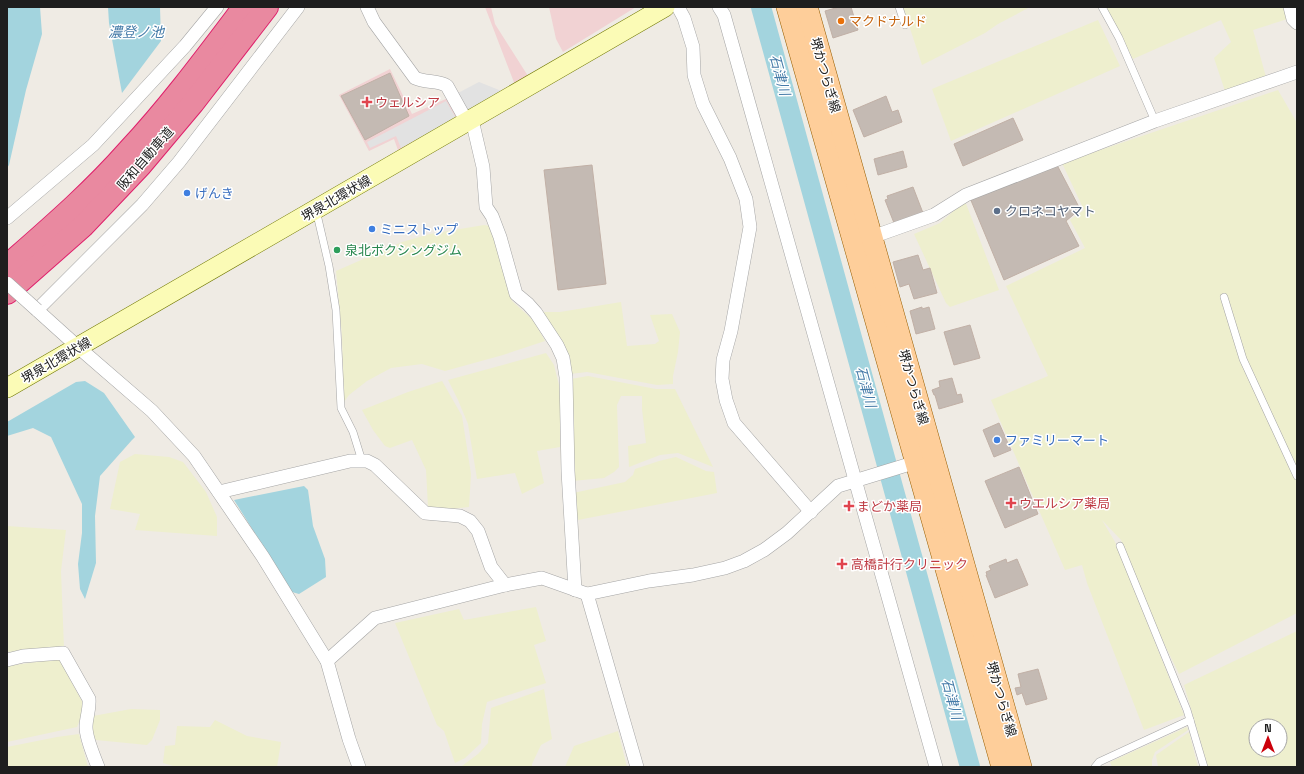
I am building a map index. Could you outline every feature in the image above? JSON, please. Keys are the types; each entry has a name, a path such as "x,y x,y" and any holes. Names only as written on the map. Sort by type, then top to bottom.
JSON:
{"highway":[{"name":"阪和自動車道","path":"7,266 68,213 128,152 184,86 244,7"},
{"name":"阪和自動車道","path":"7,293 83,226 140,166 193,103 267,7"}],"main road":[{"name":"堺泉北環状線","path":"7,388 665,7"},
{"name":"堺かつらぎ線","path":"787,7 918,462 1002,767"},
{"name":"堺かつらぎ線","path":"806,7 872,237 918,462 1021,767"}],"street":[{"path":"7,218 93,145 185,46 217,7"},
{"path":"37,310 142,205 179,162 298,7"},
{"path":"368,7 374,22 415,78 444,84 447,86 469,121 483,167 486,207 492,216 500,237 516,294 536,313 557,345 563,358 566,377 568,471 581,592 637,767"},
{"path":"678,7 684,18 693,47 694,75 703,104 730,158 746,199 750,227 731,331 723,360 722,379 726,400 734,423 811,512"},
{"path":"719,7 724,15 936,767"},
{"path":"1290,7 1293,19 1297,23"},
{"path":"872,237 934,215 966,195 1155,121 1297,72"},
{"path":"7,283 152,411 194,456 263,556 327,661 349,739 359,767"},
{"path":"219,492 350,461 367,460 375,464 425,513 460,516 470,521 478,531 491,568 505,586"},
{"path":"327,661 375,618 505,586 542,578 581,592 693,575 725,568 744,561 764,550 787,533 838,486 918,462"},
{"path":"7,660 22,656 63,653 89,699 90,707 86,729 98,767"}],"lane":[{"path":"899,7 905,25"},
{"path":"1102,7 1119,38 1155,121"},
{"path":"316,210 329,266 336,310 341,408 353,432 362,460"},
{"path":"1224,297 1243,359 1297,476"},
{"path":"1120,546 1187,710 1204,767"},
{"path":"1095,767 1100,762 1190,720"}],"shaded area":[{"path":"485,7 491,7 495,24 528,76 515,85"},
{"path":"549,7 636,7 563,52 556,39"},
{"path":"390,69 412,114 448,98 459,119 399,153 394,139 369,151 339,95"},
{"path":"479,82 504,92 469,113 458,93"},
{"path":"446,101 456,118 401,148 396,136 370,148 367,142"}],"green space":[{"path":"903,7 1030,7 998,24 985,33 922,65"},
{"path":"1106,7 1297,7 1297,16 1253,30 1266,77 1225,91 1214,58 1231,42 1221,20 1133,59"},
{"path":"1098,20 1120,66 951,141 932,89"},
{"path":"1278,90 1297,123 1297,613 1179,674 1159,633 1121,540 1102,520 1115,542 1184,715 1144,730 1087,583 1082,565 1065,570 991,400 1048,376 1006,286 1085,248 1070,220 1084,210 1062,163"},
{"path":"965,201 999,290 950,307 946,303 914,234 940,223"},
{"path":"484,225 490,226 512,301 534,321 545,341 503,355 445,371 422,364 391,368 367,381 349,395 344,402 342,336 336,271 402,242 430,234"},
{"path":"621,302 627,346 655,344 659,341 650,315 672,314 680,332 673,384 657,385 587,372 570,374 540,312 560,312"},
{"path":"546,353 554,365 560,389 560,447 537,451 544,483 522,494 515,473 477,479 468,424 448,380"},
{"path":"588,376 656,389 675,389 713,467 678,453 660,455 629,467 628,446 646,443 642,396 621,396 617,405 619,467 604,478 572,481 571,379"},
{"path":"442,381 462,416 471,474 469,507 450,509 428,507 426,470 412,440 390,448 385,446 373,430 362,410 408,392"},
{"path":"135,454 169,457 183,462 206,492 217,517 217,536 135,530 140,514 110,509 120,462"},
{"path":"676,457 706,471 714,472 717,493 578,520 573,493 625,482 633,475 635,469"},
{"path":"7,526 66,530 61,571 64,648 7,652"},
{"path":"536,607 546,641 534,645 546,683 487,702 482,724 481,743 465,758 455,763 444,731 437,725 395,623 459,609 464,620"},
{"path":"1297,631 1297,767 1208,767 1184,685"},
{"path":"59,659 84,705 84,710 77,727 7,742 7,666"},
{"path":"544,689 552,739 541,745 532,767 462,767 478,754 488,743 491,708"},
{"path":"131,709 160,710 160,720 152,740 147,745 96,740 93,738 93,716"},
{"path":"215,720 247,736 281,742 277,767 173,767 163,763 165,746 175,745 177,726 210,727"},
{"path":"1187,727 1188,730 1155,752 1152,760 1152,767 1112,767 1110,762"},
{"path":"618,731 627,767 565,767 574,746"},
{"path":"1189,732 1198,767 1158,767 1156,755"},
{"path":"79,734 88,767 7,767 7,747"}],"water":[{"path":"7,7 40,7 42,34 26,90 9,165 7,168"},
{"name":"濃登ノ池","path":"108,7 160,7 161,41 122,93 109,23"},
{"path":"85,381 104,393 135,437 100,476 95,516 96,563 85,599 80,589 78,564 82,533 82,504 51,437 33,428 7,436 7,422 76,382"},
{"path":"304,486 308,490 313,526 325,559 326,577 299,594 292,592 234,500"}],"building":[{"name":"マクドナルド","path":"839,7 851,7 858,30 833,38 825,11"},
{"path":"390,73 409,116 365,140 341,96"},
{"path":"886,96 892,112 898,110 902,122 864,137 853,110"},
{"path":"1013,118 1023,140 963,166 954,144"},
{"path":"903,151 907,167 878,175 874,159"},
{"path":"592,165 606,284 558,290 544,170"},
{"name":"クロネコヤマト","path":"1057,165 1080,209 1066,221 1079,246 1004,280 970,198"},
{"path":"913,187 923,213 894,223 885,200 888,199 887,196"},
{"path":"918,255 923,270 930,268 937,293 914,299 909,284 900,287 893,262"},
{"path":"922,307 922,309 929,307 935,329 916,334 910,311"},
{"path":"970,325 980,358 954,365 944,332"},
{"path":"952,378 957,395 961,394 963,402 939,409 932,390 940,387 939,381"},
{"path":"999,423 1011,450 994,457 983,430"},
{"path":"1019,467 1038,514 1005,528 985,481"},
{"path":"1006,559 1007,563 1017,559 1028,585 995,598 986,572 991,570 989,566"},
{"path":"1038,669 1047,699 1026,705 1022,693 1017,695 1015,688 1021,687 1018,674"}],"waterway":[{"name":"石津川","path":"761,7 970,767"}],"place":[{"name":"マクドナルド","path":"841,21"},
{"name":"ウェルシア","path":"367,102"},
{"name":"げんき","path":"187,193"},
{"name":"クロネコヤマト","path":"997,211"},
{"name":"ミニストップ","path":"372,229"},
{"name":"泉北ボクシングジム","path":"337,250"},
{"name":"ファミリーマート","path":"997,440"},
{"name":"ウエルシア薬局","path":"1011,503"},
{"name":"まどか薬局","path":"849,506"},
{"name":"高橋計行クリニック","path":"842,564"}]}
